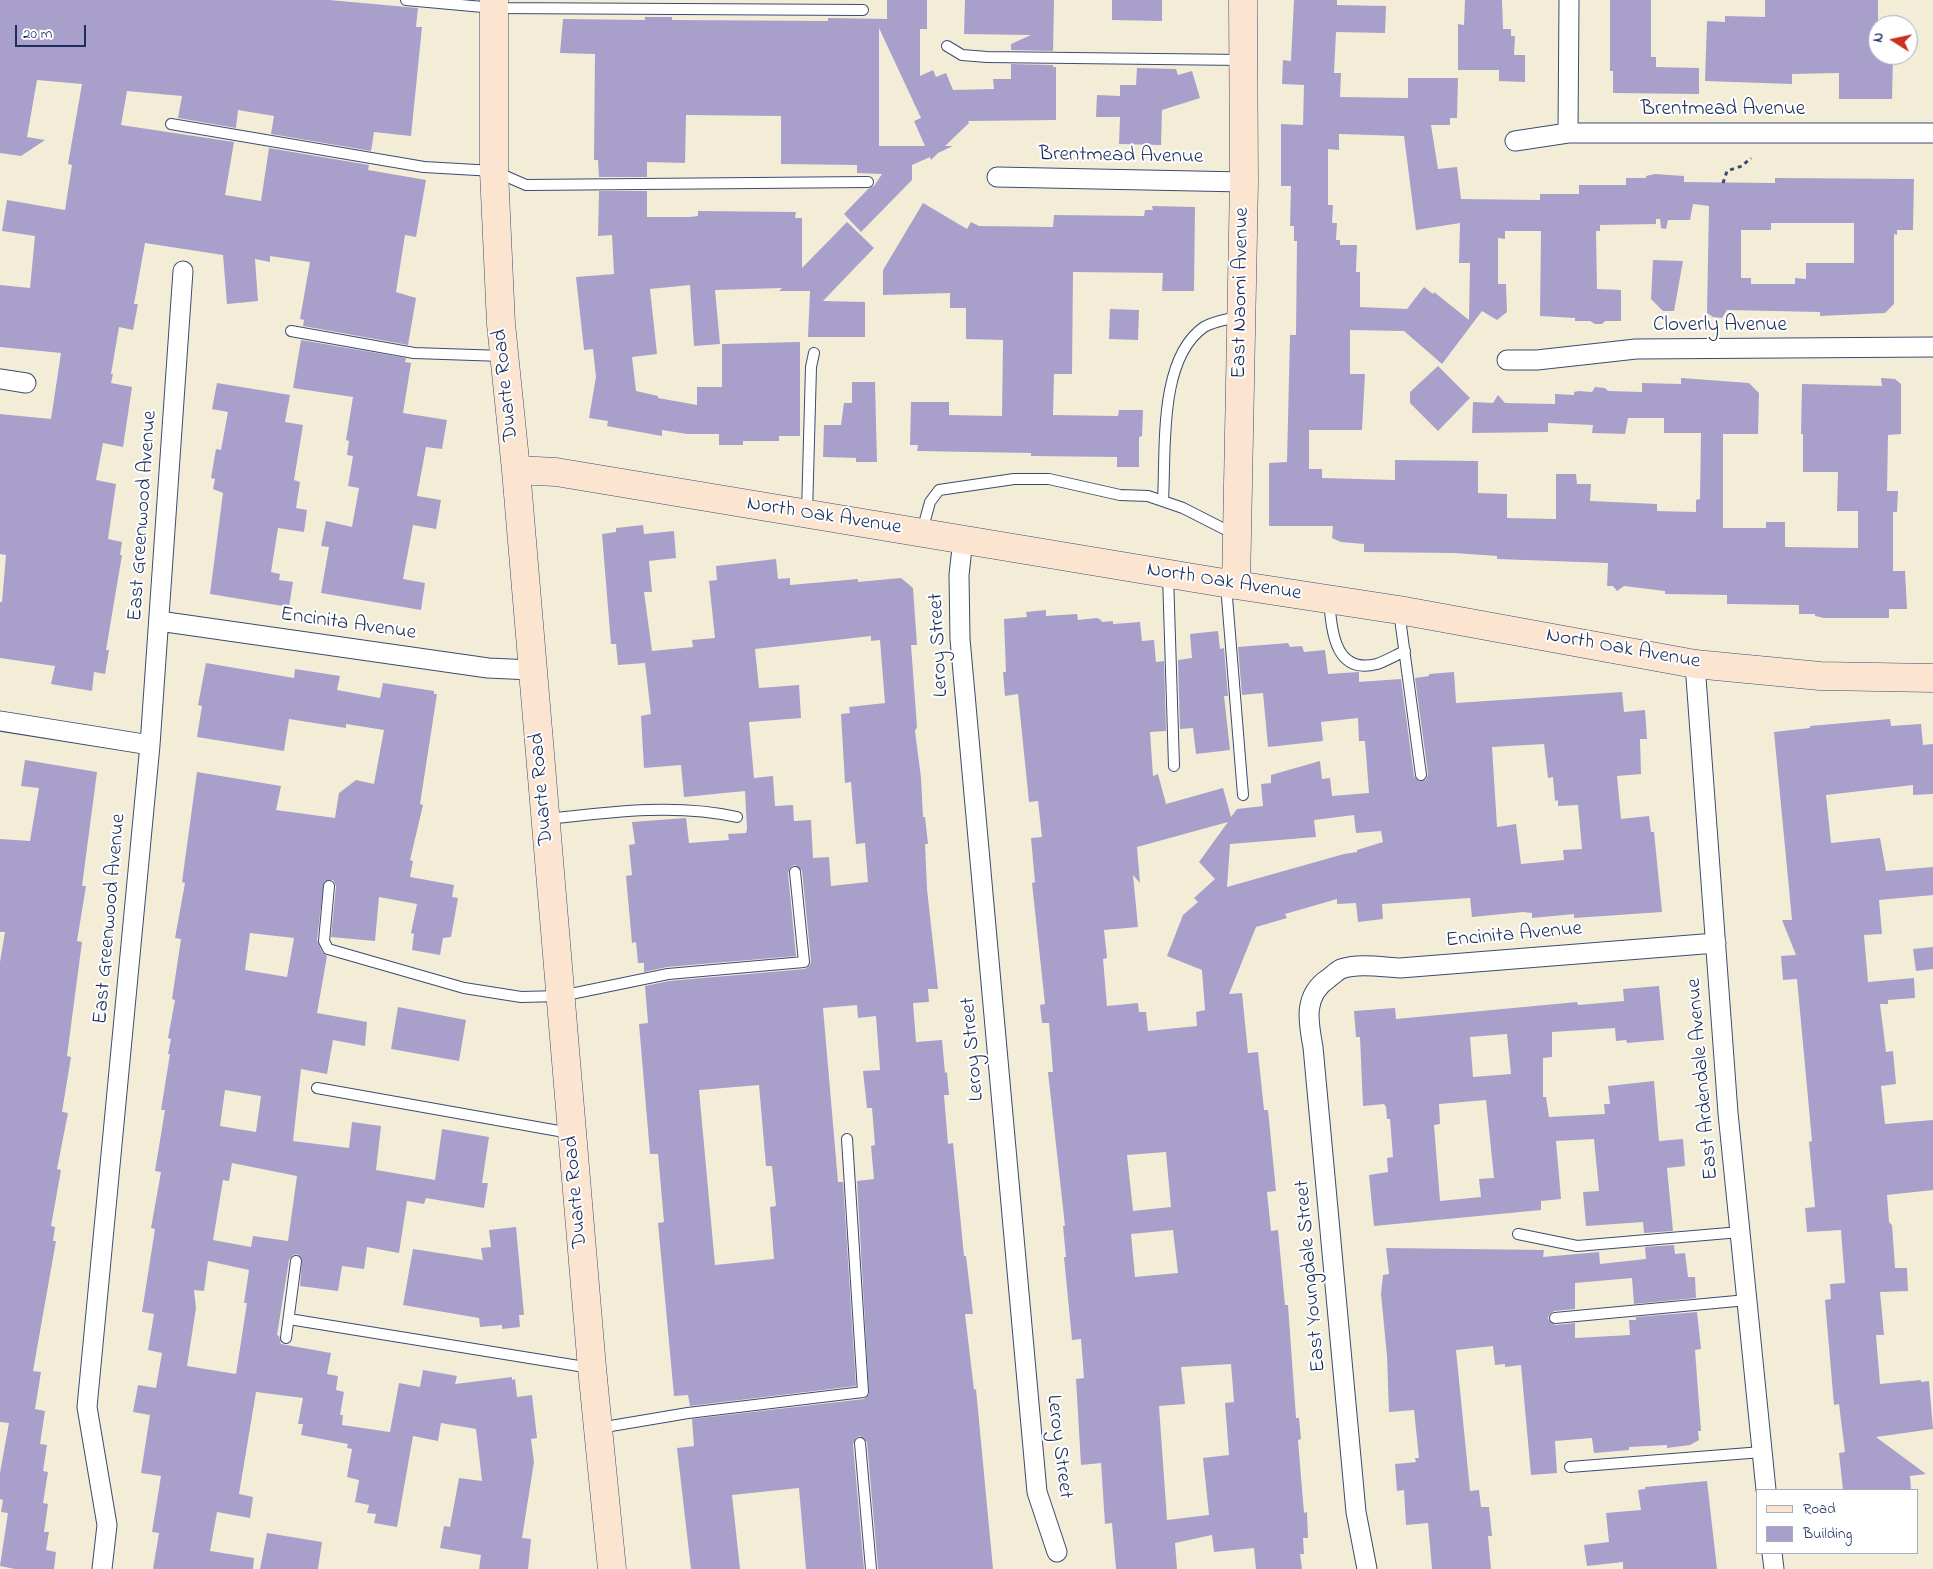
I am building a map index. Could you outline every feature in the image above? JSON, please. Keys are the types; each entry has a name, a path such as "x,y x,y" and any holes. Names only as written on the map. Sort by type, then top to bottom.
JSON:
{"street":[{"name":"East Naomi Avenue","path":"1231,584 1237,535 1244,182 1243,0"},
{"path":"1568,133 1569,0"},
{"name":"Duarte Road","path":"494,4 494,171 501,324 516,470 592,1368 612,1569"},
{"name":"Brentmead Avenue","path":"1514,141 1568,133 1933,133"},
{"name":"Brentmead Avenue","path":"997,177 1244,182"},
{"name":"East Greenwood Avenue","path":"102,1569 107,1525 87,1407 150,745 183,271"},
{"name":"Cloverly Avenue","path":"1507,360 1537,360 1636,349 1933,348"},
{"path":"0,379 26,383"},
{"name":"North Oak Avenue","path":"516,470 556,472 1168,574 1399,610 1696,664 1820,676 1933,678"},
{"name":"Leroy Street","path":"963,539 959,575 960,639 1035,1472 1037,1492 1057,1552"},
{"name":"Encinita Avenue","path":"159,621 488,668 532,670"},
{"name":"East Ardendale Avenue","path":"1696,664 1728,1112 1766,1489"},
{"path":"0,721 150,745"},
{"name":"Encinita Avenue","path":"1321,983 1342,969 1358,967 1400,968 1716,943"},
{"name":"East Youngdale Street","path":"1321,983 1310,998 1308,1020 1313,1047 1356,1512 1367,1569"},
{"path":"1772,1554 1774,1569"}],"lane":[{"path":"406,0 494,4 863,10"},
{"path":"947,46 962,56 1243,60"},
{"path":"171,124 424,167 494,171 529,185 868,182"},
{"path":"1163,501 1169,396 1175,365 1193,336 1206,326 1241,316"},
{"path":"291,331 414,353 504,356"},
{"path":"806,514 811,368 814,353"},
{"path":"921,533 930,502 939,490 1014,479 1050,479 1120,495 1148,496 1183,508 1237,535"},
{"path":"1168,574 1174,766"},
{"path":"1231,584 1243,796"},
{"path":"1329,600 1335,643 1348,660 1360,665 1379,664 1405,651"},
{"path":"1399,610 1421,775"},
{"path":"546,820 622,812 680,810 709,811 738,817"},
{"path":"329,886 324,940 328,949 464,988 521,997 561,996 668,974 804,962 795,872"},
{"path":"317,1088 572,1133"},
{"path":"598,1428 688,1412 863,1392 847,1139"},
{"path":"1518,1234 1577,1246 1740,1232"},
{"path":"286,1338 296,1260"},
{"path":"1555,1318 1747,1300"},
{"path":"289,1319 592,1368"},
{"path":"860,1443 871,1569"},
{"path":"1570,1467 1762,1452"}],"path":[{"path":"1724,182 1727,171 1742,166 1751,158"}],"building":[{"path":"0,0 329,0 418,8 416,27 422,27 411,136 374,132 371,151 271,134 274,116 238,110 236,128 178,118 182,96 127,91 121,125 234,142 225,195 261,201 269,148 369,165 368,170 426,180 416,237 405,235 396,292 416,298 408,345 303,326 304,320 300,319 310,262 270,256 270,262 255,259 258,301 227,304 223,255 145,243 134,304 138,304 133,330 119,327 111,374 113,374 111,383 132,387 123,447 103,443 96,480 116,484 108,539 122,542 120,555 122,555 106,650 109,650 105,674 94,672 92,691 51,684 55,666 0,658 0,602 2,602 6,555 0,554 0,414 51,419 61,353 0,347 0,285 30,288 35,236 2,231 7,200 65,210 72,165 68,164 82,84 37,80 27,137 45,140 21,156 0,153"},
{"path":"887,0 927,0 927,29 920,29 920,76 933,70 936,77 946,73 953,90 994,89 993,79 1011,79 1011,64 1053,65 1053,67 1056,67 1056,120 968,121 969,123 945,146 953,146 938,153 931,160 930,157 912,165 912,180 861,232 844,214 868,189 874,186 882,174 857,173 857,165 781,164 781,116 686,115 685,163 647,162 647,177 599,177 598,160 594,160 595,54 560,53 563,19 645,20 645,17 672,17 672,20 828,21 828,18 887,19","holes":["879,28 921,118 914,121 925,146 879,146"]},
{"path":"965,0 1054,0 1053,51 1011,50 1011,44 1031,35 964,34"},
{"path":"1112,0 1162,0 1162,21 1112,20"},
{"path":"1294,0 1337,0 1337,5 1386,6 1385,33 1336,32 1334,73 1341,73 1340,97 1408,98 1408,78 1458,78 1457,118 1450,118 1450,125 1431,125 1438,169 1457,167 1461,199 1540,200 1540,194 1579,194 1579,185 1626,185 1626,178 1646,178 1646,176 1655,174 1684,176 1684,182 1775,183 1775,178 1914,179 1913,230 1897,230 1897,235 1894,234 1894,304 1885,313 1820,316 1820,312 1727,310 1722,318 1713,317 1707,313 1709,206 1693,204 1690,220 1668,220 1666,229 1661,228 1660,219 1656,219 1656,224 1600,225 1600,231 1596,231 1597,289 1621,290 1621,321 1605,321 1602,324 1595,324 1590,321 1575,321 1575,318 1540,316 1541,231 1505,231 1505,239 1498,238 1498,284 1506,284 1507,312 1497,320 1482,311 1442,364 1404,331 1350,330 1350,374 1365,374 1362,430 1309,430 1309,469 1322,469 1322,478 1395,480 1395,460 1478,461 1478,493 1507,494 1507,518 1556,519 1556,474 1576,474 1577,484 1591,484 1590,501 1657,504 1657,511 1696,512 1696,500 1700,499 1701,433 1664,433 1664,418 1628,418 1625,434 1592,433 1593,425 1548,423 1548,432 1472,433 1473,402 1493,403 1498,395 1505,403 1555,404 1555,394 1574,395 1574,392 1578,391 1592,392 1595,387 1605,388 1608,391 1642,392 1642,383 1681,384 1681,378 1749,383 1759,393 1758,434 1723,434 1723,528 1766,528 1766,522 1785,522 1785,547 1858,548 1858,511 1837,511 1838,472 1803,472 1803,434 1801,434 1802,384 1882,386 1881,378 1895,379 1901,384 1901,434 1888,435 1887,491 1898,491 1897,512 1893,512 1893,571 1905,571 1907,609 1889,609 1889,618 1824,618 1815,616 1815,614 1799,614 1799,605 1727,604 1727,595 1665,594 1665,591 1624,586 1617,591 1613,586 1607,586 1608,563 1497,559 1497,556 1454,553 1364,552 1364,544 1341,542 1332,538 1333,526 1269,526 1269,463 1287,462 1290,335 1296,335 1297,241 1294,241 1294,226 1290,226 1291,186 1281,186 1281,124 1303,125 1304,85 1282,84 1283,60 1291,61","holes":["1339,134 1404,136 1416,230 1460,223 1459,263 1470,263 1469,320 1434,292 1433,294 1424,287 1407,309 1360,307 1360,272 1356,272 1357,245 1340,245 1340,240 1336,240 1337,223 1332,223 1333,205 1328,205 1328,149 1339,150","1771,223 1854,223 1854,263 1806,263 1806,279 1795,278 1795,284 1751,284 1751,278 1741,278 1741,230 1771,230"]},
{"path":"1465,0 1502,0 1503,29 1511,29 1511,36 1515,36 1514,55 1525,55 1525,82 1499,81 1499,70 1458,70 1458,24 1464,25"},
{"path":"1610,0 1651,0 1651,57 1656,57 1656,67 1699,68 1699,94 1613,93 1613,71 1610,71"},
{"path":"1765,0 1878,0 1878,15 1868,15 1868,65 1893,65 1892,99 1839,99 1839,73 1792,74 1792,84 1705,81 1707,21 1725,22 1725,16 1765,17"},
{"path":"1137,68 1176,69 1178,75 1192,71 1200,98 1162,110 1161,145 1119,144 1120,117 1096,117 1097,95 1120,96 1120,85 1136,85"},
{"path":"599,191 647,191 647,217 690,217 698,216 698,211 796,212 795,218 802,218 802,268 847,222 874,248 823,301 865,302 865,337 808,337 810,291 779,291 782,288 715,290 720,344 694,346 690,285 650,289 657,354 632,357 636,391 658,396 658,398 697,405 697,387 722,387 722,344 800,342 800,436 779,436 779,441 743,441 743,445 719,445 719,434 687,434 662,430 662,436 607,426 608,421 589,418 596,377 593,349 584,350 576,277 614,274 612,235 598,236"},
{"path":"923,203 967,229 971,222 979,226 1053,227 1054,215 1144,216 1145,210 1153,210 1152,206 1195,207 1194,291 1162,291 1163,273 1073,272 1072,374 1054,374 1053,415 1118,416 1119,410 1143,410 1142,436 1139,437 1139,467 1117,467 1117,457 1031,456 1031,453 917,451 918,445 910,445 911,402 949,402 949,415 1002,416 1003,340 966,339 966,308 950,308 950,293 883,295 883,270"},
{"path":"1653,260 1683,261 1674,311 1663,311 1651,299"},
{"path":"1110,309 1139,310 1138,340 1109,339"},
{"path":"301,340 406,358 405,362 411,363 403,413 447,420 442,449 426,447 417,496 441,500 436,529 413,525 403,579 425,583 421,610 321,593 329,547 321,546 326,521 352,527 359,488 348,486 353,456 347,455 349,441 346,440 353,397 293,388"},
{"path":"1438,366 1470,398 1438,431 1410,403 1410,392"},
{"path":"852,382 875,382 877,462 856,462 856,458 823,457 824,425 841,425 844,403 852,403"},
{"path":"217,383 290,395 285,422 303,425 294,480 300,482 296,508 307,510 304,532 278,528 271,572 280,574 279,580 293,582 289,607 210,594 223,493 213,489 215,479 211,478 216,449 221,450 228,412 212,409"},
{"path":"643,525 644,534 674,531 676,558 649,561 652,592 644,592 652,651 693,647 692,640 715,638 709,581 717,580 716,566 776,559 778,579 790,578 790,585 858,579 858,582 901,578 913,588 917,645 911,645 917,727 915,731 921,778 923,817 925,817 928,844 925,844 927,889 938,989 928,989 929,1002 913,1003 916,1042 942,1040 945,1073 947,1072 949,1095 944,1095 948,1144 953,1143 964,1256 966,1256 973,1314 965,1314 974,1390 976,1389 993,1569 878,1569 867,1442 860,1436 856,1438 853,1444 864,1569 806,1569 799,1488 732,1495 740,1569 691,1569 677,1448 694,1446 692,1419 864,1399 869,1394 857,1181 874,1179 871,1146 875,1145 872,1108 867,1108 863,1071 880,1070 876,1016 858,1018 857,1005 823,1008 838,1182 843,1182 856,1386 690,1406 688,1395 674,1396 658,1223 664,1222 658,1154 650,1154 639,1024 648,1023 645,986 669,981 805,969 810,965 811,961 802,871 795,865 791,867 788,873 796,956 667,967 644,972 644,963 638,963 636,942 632,943 626,876 632,875 629,845 635,844 632,822 686,818 689,843 729,840 728,834 746,833 747,829 745,791 684,797 681,765 644,768 641,716 651,714 645,663 618,665 616,644 611,644 602,534 616,532 616,528","holes":["871,636 871,641 880,640 885,703 849,707 850,713 841,714 845,783 851,782 856,844 865,843 868,882 831,886 829,857 813,858 811,820 794,821 793,805 775,806 773,776 754,778 749,722 801,718 799,685 759,688 755,649","759,1085 766,1166 772,1166 776,1206 770,1207 774,1259 715,1265 699,1090"]},
{"path":"1046,610 1046,616 1077,614 1078,620 1097,618 1102,622 1113,621 1113,624 1140,622 1142,641 1154,640 1156,662 1164,661 1166,731 1150,732 1153,776 1158,774 1166,804 1223,788 1231,817 1237,809 1263,806 1261,784 1271,783 1271,775 1320,761 1322,779 1330,778 1332,796 1369,793 1365,741 1359,741 1358,718 1321,722 1323,741 1268,747 1263,693 1242,695 1238,647 1288,643 1290,647 1302,646 1304,652 1325,650 1328,674 1359,672 1359,682 1401,679 1414,776 1419,781 1426,780 1428,774 1415,678 1429,676 1429,674 1454,672 1456,703 1622,692 1624,712 1645,710 1647,739 1640,739 1641,774 1617,776 1621,819 1649,816 1651,832 1654,832 1662,912 1574,918 1574,914 1532,918 1532,913 1523,912 1472,917 1470,898 1382,904 1383,919 1358,922 1356,903 1337,904 1337,899 1285,914 1287,918 1256,927 1229,994 1242,993 1248,1053 1258,1052 1264,1110 1268,1110 1276,1191 1267,1192 1271,1231 1278,1230 1285,1305 1288,1305 1296,1418 1299,1418 1301,1439 1298,1440 1304,1513 1307,1512 1308,1538 1303,1538 1304,1554 1300,1554 1302,1569 1256,1569 1254,1548 1214,1552 1212,1535 1175,1543 1177,1569 1116,1569 1112,1523 1105,1524 1101,1463 1081,1465 1076,1379 1084,1378 1081,1339 1072,1340 1064,1257 1066,1257 1063,1226 1065,1226 1048,1072 1053,1072 1049,1023 1042,1023 1040,1005 1045,1004 1032,883 1035,882 1031,838 1042,837 1038,801 1029,802 1018,694 1005,696 1003,672 1006,672 1004,619 1027,617 1026,612","holes":["1544,744 1548,778 1553,777 1555,801 1558,800 1558,806 1578,805 1582,849 1563,850 1564,860 1521,864 1516,824 1497,827 1492,747","1354,815 1356,833 1381,831 1383,842 1357,850 1357,852 1227,887 1230,844 1316,837 1314,820","1228,822 1199,862 1215,879 1194,898 1198,902 1183,915 1167,956 1202,970 1205,1010 1196,1012 1197,1026 1148,1031 1146,1012 1139,1012 1138,1003 1107,1006 1103,959 1107,958 1104,930 1138,927 1133,875 1140,883 1137,847","1166,1152 1171,1207 1133,1211 1127,1155","1173,1230 1178,1273 1135,1277 1131,1234","1231,1364 1234,1402 1225,1403 1229,1455 1203,1458 1209,1515 1167,1520 1159,1406 1185,1404 1181,1367"]},
{"path":"1218,631 1220,649 1224,648 1228,696 1224,696 1230,750 1196,754 1193,728 1180,729 1178,660 1192,658 1190,634"},
{"path":"206,663 294,678 295,669 340,676 337,690 380,698 383,683 434,691 434,694 437,694 420,804 423,805 410,860 413,861 410,877 454,885 452,897 458,898 451,937 443,938 440,955 412,950 414,934 411,933 417,904 379,897 375,941 331,937 336,886 333,880 324,882 317,940 322,952 327,956 317,1013 367,1022 365,1046 333,1040 327,1074 301,1069 293,1141 349,1148 352,1122 381,1126 376,1170 435,1180 442,1129 489,1137 482,1183 488,1183 484,1208 426,1198 424,1204 407,1201 399,1253 367,1247 364,1269 342,1266 338,1291 300,1286 302,1259 297,1254 293,1255 289,1260 277,1335 281,1344 331,1353 327,1374 338,1376 336,1390 344,1392 340,1415 343,1415 342,1425 390,1432 399,1383 420,1387 423,1370 457,1376 455,1384 512,1377 512,1380 515,1379 517,1397 532,1395 537,1438 531,1439 534,1462 522,1538 531,1539 528,1569 479,1569 481,1555 440,1548 444,1526 450,1527 459,1478 482,1481 476,1429 441,1423 438,1441 413,1436 397,1527 374,1523 376,1514 367,1513 369,1505 355,1502 359,1480 347,1477 352,1449 347,1448 348,1444 301,1435 303,1424 298,1424 303,1398 256,1392 239,1494 253,1497 250,1518 217,1512 210,1551 254,1558 253,1569 153,1569 159,1533 152,1532 161,1476 141,1473 150,1415 133,1412 138,1385 156,1388 162,1353 148,1350 154,1314 142,1312 155,1229 151,1228 161,1172 155,1171 165,1110 161,1110 170,1054 168,1054 171,1039 168,1038 175,1000 172,999 181,939 175,938 185,883 182,882 197,772 281,786 276,810 335,818 339,793 356,780 374,784 384,730 346,724 346,728 289,719 284,751 197,737 202,706 198,705","holes":["250,933 294,938 287,977 245,970","225,1090 261,1096 256,1132 220,1126","232,1163 297,1176 288,1241 253,1236 251,1247 213,1240 223,1180 229,1181","208,1261 249,1270 244,1303 247,1303 236,1374 187,1366 196,1308 194,1290 204,1291"]},
{"path":"1890,719 1891,726 1921,724 1923,745 1933,744 1933,794 1913,795 1913,785 1826,795 1831,843 1880,838 1886,871 1933,867 1933,895 1879,900 1882,934 1864,935 1868,982 1914,978 1915,998 1888,1000 1888,1004 1880,1004 1886,1052 1893,1051 1896,1084 1881,1086 1885,1124 1933,1120 1933,1190 1887,1195 1889,1222 1892,1225 1895,1268 1907,1268 1908,1291 1880,1292 1884,1335 1876,1335 1880,1384 1929,1381 1933,1429 1876,1437 1926,1474 1910,1476 1911,1489 1843,1489 1839,1453 1845,1452 1839,1404 1834,1405 1825,1300 1831,1299 1830,1284 1845,1283 1841,1230 1807,1232 1805,1208 1815,1207 1809,1142 1812,1141 1797,979 1783,980 1781,956 1796,955 1782,920 1792,920 1774,732 1810,728 1810,726"},
{"path":"25,760 97,772 82,886 86,886 77,941 82,942 67,1056 71,1057 62,1112 68,1113 57,1169 61,1170 51,1226 55,1227 53,1241 56,1241 33,1371 41,1372 35,1409 45,1411 40,1444 47,1445 43,1471 48,1472 43,1503 48,1504 44,1532 49,1532 46,1550 56,1552 54,1569 15,1569 0,1566 8,1513 1,1512 3,1500 0,1499 0,1473 9,1423 0,1422 0,962 5,932 0,932 0,839 30,841 39,788 21,786"},
{"path":"1933,947 1933,969 1916,971 1913,949"},
{"path":"1659,986 1664,1040 1627,1043 1626,1040 1616,1041 1615,1028 1552,1032 1552,1057 1543,1058 1543,1097 1546,1097 1549,1117 1605,1114 1604,1104 1610,1104 1608,1086 1654,1081 1659,1141 1683,1139 1685,1166 1667,1168 1673,1231 1644,1233 1643,1222 1586,1226 1583,1192 1599,1191 1594,1139 1556,1141 1561,1199 1541,1201 1541,1210 1374,1226 1369,1175 1388,1172 1387,1158 1393,1157 1390,1119 1387,1119 1384,1104 1363,1106 1360,1037 1356,1037 1354,1011 1395,1008 1396,1019 1577,1002 1578,1005 1624,1001 1623,989","holes":["1507,1034 1511,1074 1473,1077 1470,1037","1486,1100 1494,1178 1479,1179 1481,1197 1440,1201 1434,1125 1440,1124 1439,1104"]},
{"path":"398,1007 466,1020 459,1061 391,1049"},
{"path":"516,1227 524,1315 519,1315 520,1327 502,1329 502,1325 480,1327 479,1318 403,1305 413,1249 483,1260 481,1248 491,1247 489,1230"},
{"path":"1674,1245 1675,1254 1685,1253 1688,1277 1695,1277 1696,1298 1634,1304 1632,1278 1575,1283 1575,1309 1554,1311 1549,1315 1548,1319 1555,1325 1575,1323 1575,1338 1630,1335 1629,1320 1636,1320 1636,1317 1697,1312 1701,1349 1695,1350 1701,1431 1698,1431 1699,1440 1690,1445 1667,1448 1667,1445 1629,1447 1629,1450 1594,1453 1592,1438 1555,1441 1557,1473 1531,1475 1521,1365 1505,1367 1505,1364 1495,1365 1493,1346 1456,1350 1470,1491 1479,1490 1481,1507 1489,1507 1492,1536 1488,1536 1491,1569 1432,1569 1428,1523 1406,1525 1404,1490 1397,1491 1395,1464 1416,1462 1415,1458 1419,1458 1414,1410 1389,1412 1387,1356 1381,1294 1383,1275 1389,1274 1386,1248 1544,1250 1543,1257 1599,1252 1600,1264 1646,1259 1645,1247"},
{"path":"1707,1481 1717,1569 1623,1569 1623,1562 1587,1566 1584,1545 1609,1542 1606,1513 1641,1510 1638,1490 1645,1489 1645,1487"},
{"path":"267,1533 322,1542 318,1569 260,1569"}]}
